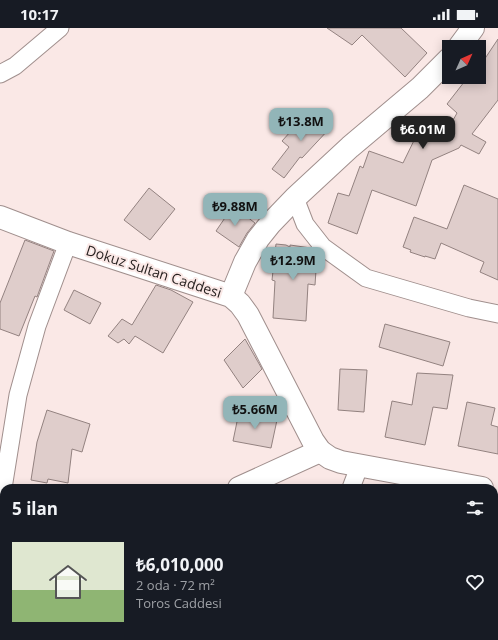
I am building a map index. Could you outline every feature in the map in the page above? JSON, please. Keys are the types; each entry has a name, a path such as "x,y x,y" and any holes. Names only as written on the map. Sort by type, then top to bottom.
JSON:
{"street":[{"path":"0,74 15,66 60,28"},
{"path":"464,40 473,28"},
{"path":"231,296 245,262 258,239 270,224 295,198 350,147 420,88 442,66"},
{"path":"295,198 305,224 323,247 366,278 469,308 498,314"},
{"name":"Dokuz Sultan Caddesi","path":"0,217 68,243 231,296 248,314 309,434 320,451 330,458 341,462 460,484"},
{"path":"4,484 18,395 37,326 68,243"},
{"path":"249,484 320,451"},
{"path":"352,484 359,466"}],"building":[{"path":"327,28 401,28 427,53 405,77 362,35 352,45"},
{"path":"498,39 498,100 472,134 486,142 479,154 461,145 459,148 432,160 416,206 372,190 357,234 328,223 338,193 349,196 360,166 363,168 369,151 403,163 423,122 446,133 457,113 447,104 463,84 486,84 486,57"},
{"path":"310,110 330,128 302,158 300,157 284,178 272,169 289,147 282,141"},
{"path":"464,185 498,199 498,280 480,272 484,262 441,243 435,259 410,252 411,250 403,247 414,217 447,229"},
{"path":"149,188 175,209 150,240 124,220"},
{"path":"233,206 255,223 239,247 216,231"},
{"path":"25,240 54,251 37,297 35,296 19,336 0,329 0,303"},
{"path":"276,244 290,247 290,245 311,248 317,255 315,285 308,284 306,321 273,318 275,281 272,280"},
{"path":"156,285 171,290 193,302 163,353 135,336 129,344 124,339 118,343 108,336 122,319 132,325"},
{"path":"74,290 101,303 90,324 64,310"},
{"path":"385,324 450,342 443,366 379,347"},
{"path":"245,339 262,369 243,388 224,360"},
{"path":"340,369 367,370 364,412 338,410"},
{"path":"417,373 453,375 447,409 433,407 425,445 385,437 392,401 412,405"},
{"path":"467,402 495,408 491,425 498,427 498,454 458,446"},
{"path":"47,410 90,424 82,452 72,449 68,483 48,479 47,483 31,480 37,442"},
{"path":"239,412 277,420 271,448 233,441"}]}
